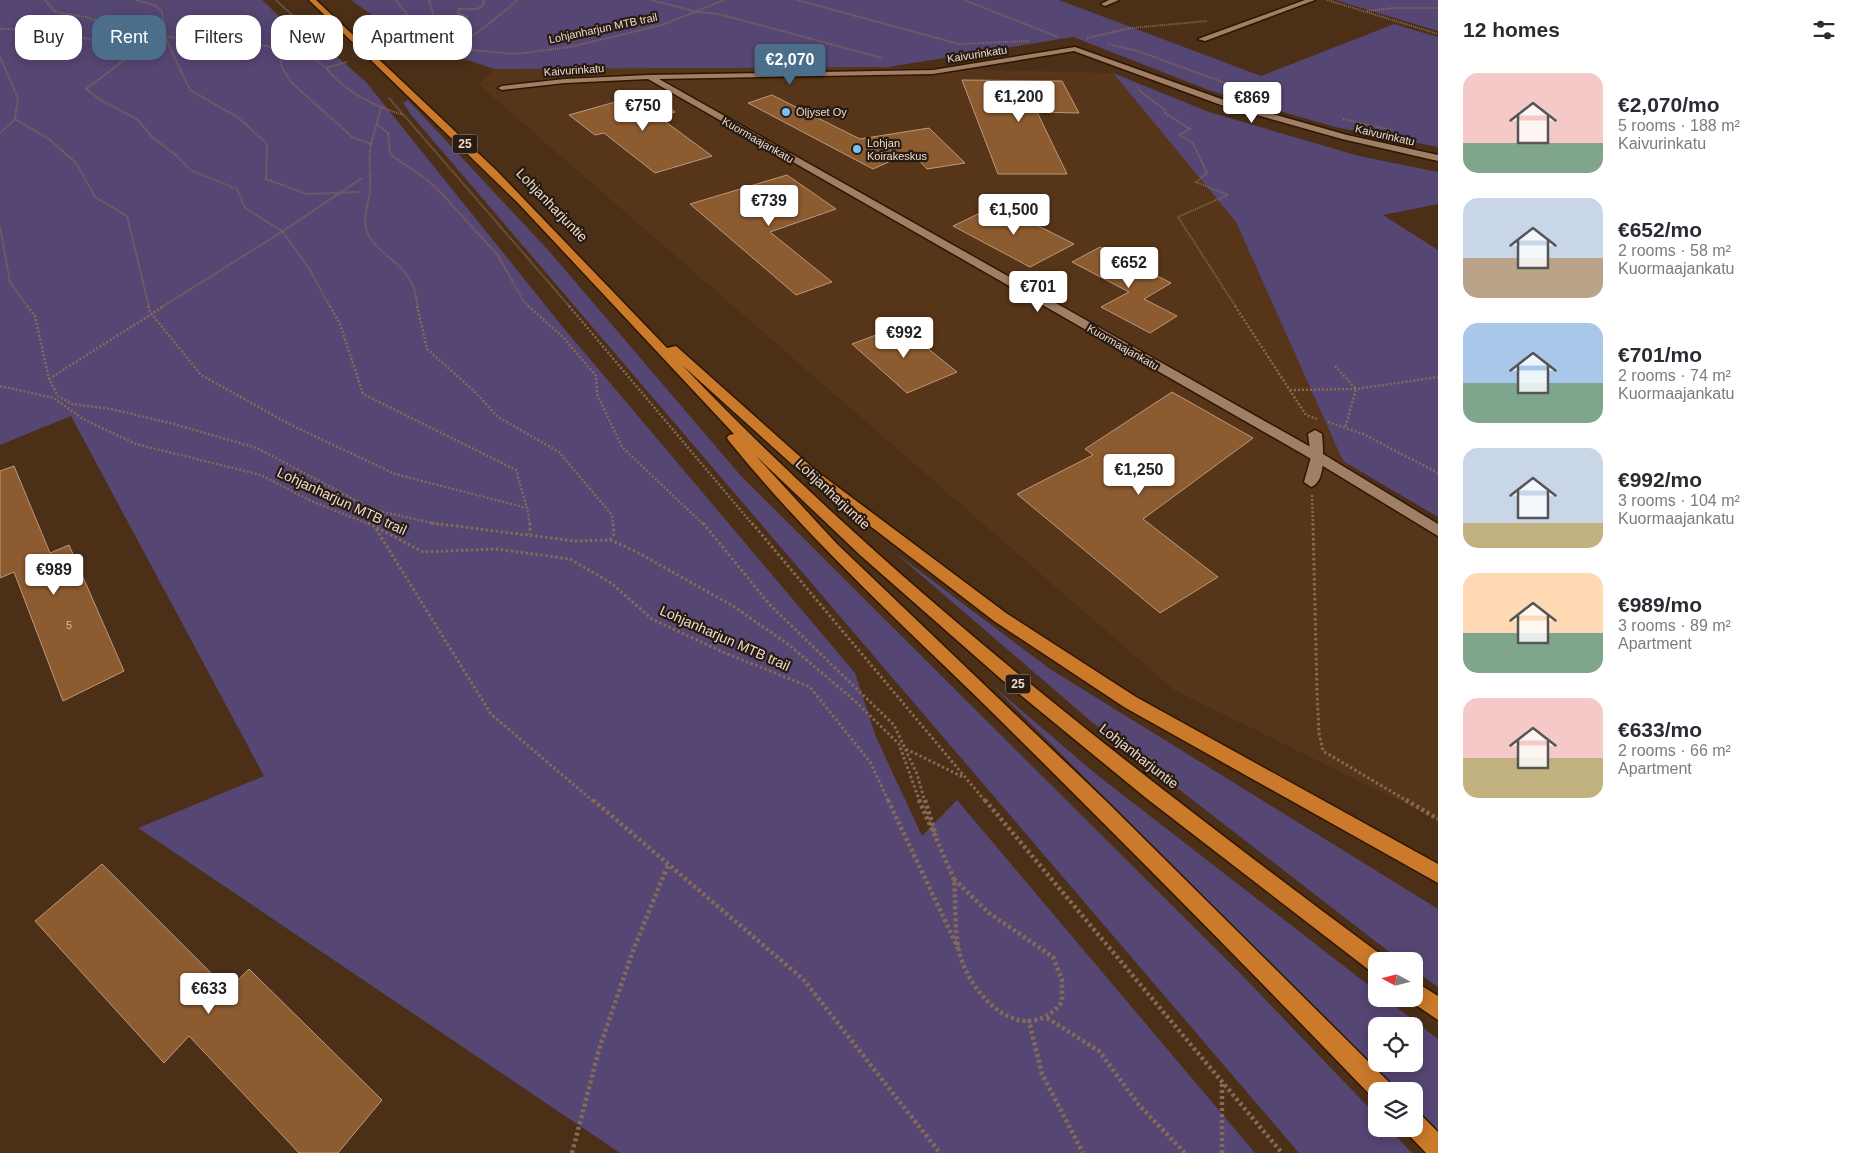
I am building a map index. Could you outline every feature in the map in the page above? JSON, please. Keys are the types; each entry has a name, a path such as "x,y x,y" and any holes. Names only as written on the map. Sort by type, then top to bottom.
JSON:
{"highway":[{"name":"Lohjanharjuntie","path":"312,0 427,107 547,227 685,376 795,486 921,602 1073,730 1368,957"},
{"path":"610,296 728,398 810,473 921,559 1000,616 1130,702 1438,874"},
{"path":"685,376 781,495 1159,865 1373,1082"},
{"path":"1423,998 1438,1009"},
{"path":"1423,1133 1438,1149"}],"street":[{"path":"1105,4 1116,0"},
{"path":"1202,39 1312,0"},
{"name":"Kaivurinkatu","path":"502,88 649,77 924,72 1076,49 1224,103 1345,137 1438,158"},
{"name":"Kuormaajankatu","path":"649,77 1318,457 1438,531"},
{"path":"1311,482 1318,457 1315,434"}],"path":[{"path":"45,0 55,12 92,19"},
{"path":"136,0 156,6 162,15"},
{"path":"276,0 294,15"},
{"path":"396,0 407,15"},
{"path":"429,0 434,15"},
{"path":"464,15 458,13 459,9 476,9 482,6 484,0"},
{"path":"472,36 518,0"},
{"path":"651,0 697,12 719,14 888,59"},
{"name":"Lohjanharjun MTB trail","path":"472,51 514,54 570,47 662,25 724,0"},
{"path":"797,0 959,44 1037,40"},
{"path":"964,0 1065,40 1056,40"},
{"path":"1326,0 1438,34"},
{"path":"1364,12 1394,8 1438,8"},
{"path":"1093,40 1084,38 1131,28 1212,21"},
{"path":"0,29 67,30 80,37 115,46 132,54 86,89 102,101 137,119 153,138 176,155 190,170 236,189 245,208 282,231 309,268 340,324 363,394 516,470 530,519 530,534"},
{"path":"166,38 274,47 279,50 281,66 285,76 292,83 352,137 371,144"},
{"path":"166,40 190,90 240,118 267,144 266,179 307,194 361,192"},
{"path":"1102,42 1138,51 1258,95"},
{"path":"0,58 18,98 15,119 0,133"},
{"path":"318,60 333,78 377,107 405,115"},
{"path":"326,68 347,62 328,68 334,77 377,107"},
{"path":"1134,81 1141,92 1165,110 1165,113 1190,129 1179,135 1192,143 1207,173 1196,182 1228,195 1178,217 1306,415 1363,434 1438,473"},
{"path":"387,96 513,240 964,778 1282,1153"},
{"path":"381,108 368,158 370,191 364,213 366,226 370,238 406,274 413,285 426,349 474,391 498,417 559,452 612,515 614,534 610,540"},
{"path":"15,119 49,139 77,164 95,197 127,216 150,312 200,375 290,424 394,474 527,508"},
{"path":"1344,119 1392,130"},
{"path":"377,124 388,133 390,154 426,179 440,192 497,254 524,302 563,337 596,376 597,394 622,447 713,532 770,605 894,725 917,774 940,850"},
{"path":"49,379 150,312 282,231 335,193 362,178"},
{"path":"0,227 10,282 35,316 49,379 58,396 72,404 111,409 170,423 256,448 374,510 428,523 530,534 575,542 610,540 636,551 733,606 790,645 856,701 905,748 964,778"},
{"path":"1336,366 1356,389"},
{"path":"1290,390 1356,389 1438,377"},
{"name":"Lohjanharjun MTB trail","path":"0,386 54,398 84,419 136,444 261,475 309,500 358,518 423,552 496,549 570,558 611,583 652,618 725,653 810,687 870,762 976,988 1005,1015 1029,1021"},
{"path":"1345,428 1356,389"},
{"path":"1311,482 1317,692 1319,733 1323,751 1438,819"},
{"path":"376,528 490,714 803,980 940,1153"},
{"path":"900,744 927,821 954,879 969,896 1010,928 1053,957 1062,980 1062,1002 1047,1018 1029,1021 1042,1074 1062,1116 1083,1153"},
{"path":"572,1153 600,1046 634,948 668,864"},
{"path":"954,879 959,952"},
{"path":"1047,1018 1099,1052 1139,1105 1185,1153"},
{"path":"1222,1082 1222,1153"}],"shaded area":[{"path":"0,0 262,0 278,15 271,15 271,60 341,60 366,82 562,326 855,673 876,737 922,836 957,800 1255,1153 620,1153 138,828 264,776 71,416 0,445"},
{"path":"351,0 1059,0 1261,76 1394,24 1438,37 1438,147 1335,127 1211,91 1073,37 888,67 494,69 467,60 472,60 472,15 372,15"},
{"path":"1335,0 1438,0 1438,31"},
{"path":"888,67 1113,73 1236,222 1343,461 1438,532 1438,820 1174,690 479,85 494,69"},
{"path":"1113,73 1209,112 1359,156 1438,172 1438,204 1383,215 1438,250 1438,517 1343,461 1236,222"},
{"path":"408,100 549,251 741,476 1237,970 1368,1107 1368,1137 1397,1137 1412,1153 1299,1153 412,116 403,103"},
{"path":"893,551 1050,669 1438,909 1438,987 1423,976 1423,952 1389,952 1093,723"},
{"path":"993,686 1096,774 1368,985 1368,1008 1398,1008 1409,1017 1368,1017 1368,1060"},
{"path":"1423,1027 1438,1039 1438,1130 1423,1115 1423,1082 1390,1082 1380,1072 1423,1072"}],"building":[{"path":"962,80 1062,81 1079,113 1037,112 1067,174 998,174"},
{"path":"647,93 675,112 659,117 712,156 655,173 604,133 595,135 569,115"},
{"path":"772,95 860,139 929,128 965,163 927,169 911,152 873,169 748,103"},
{"path":"787,175 836,209 770,232 832,282 796,295 690,204"},
{"path":"997,205 1074,244 1030,267 953,226"},
{"path":"1100,247 1171,283 1144,299 1177,316 1150,333 1101,307 1129,292 1072,262"},
{"path":"900,326 957,372 907,393 852,344"},
{"path":"1172,392 1253,438 1143,519 1218,577 1160,613 1017,494 1093,455 1085,449"},
{"path":"14,466 50,553 69,545 124,671 63,701 14,572 0,578 0,471"},
{"path":"102,864 228,990 249,969 382,1100 338,1153 299,1153 189,1036 164,1063 35,921"}],"place":[{"name":"Öljyset Oy","path":"786,112"},
{"name":"Lohjan Koirakeskus","path":"857,149"}]}
